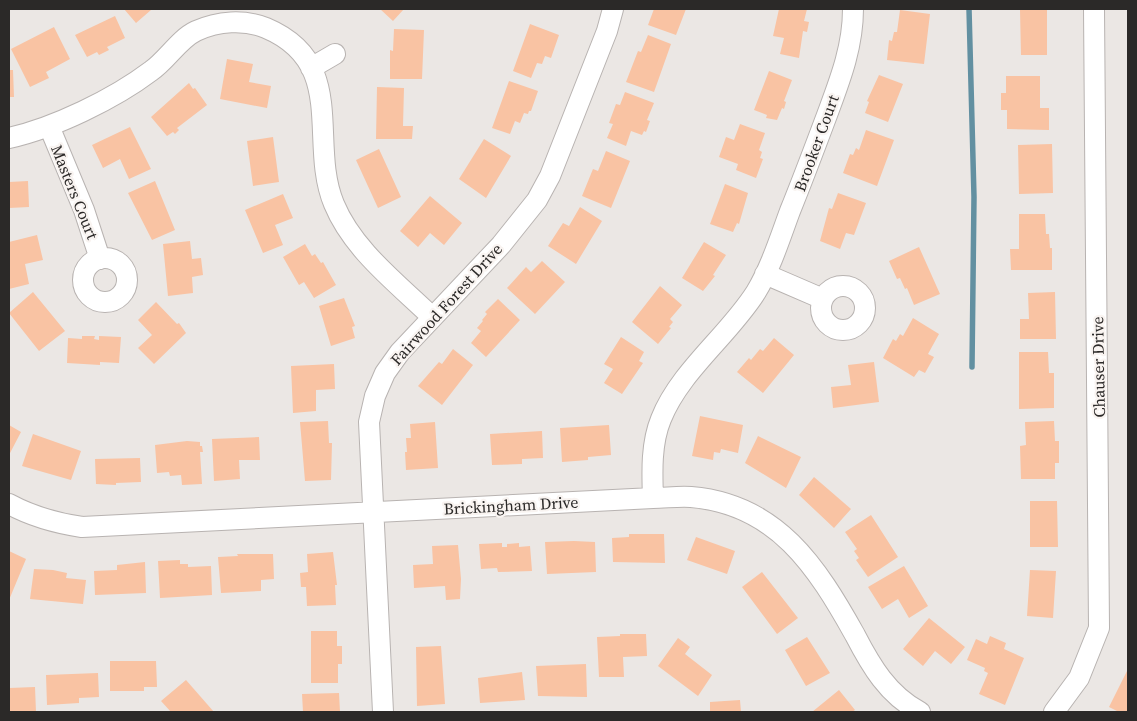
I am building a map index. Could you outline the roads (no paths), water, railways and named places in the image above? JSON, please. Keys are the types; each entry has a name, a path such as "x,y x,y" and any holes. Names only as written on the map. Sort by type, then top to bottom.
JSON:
{"street":[{"name":"Fairwood Forest Drive","path":"383,712 369,422 375,396 385,373 400,352 501,245 537,200 554,167 607,31 613,9"},
{"name":"Brooker Court","path":"653,498 652,466 655,439 661,419 683,383 746,308 765,274 807,169 845,64 853,24 852,9"},
{"name":"Chauser Drive","path":"1054,712 1079,678 1091,652 1099,620 1094,9"},
{"path":"9,138 48,126 138,81 195,31 237,22 258,25 278,33 295,46 311,68 318,86 323,108 327,180 333,202 344,224 357,244 432,318"},
{"path":"311,68 335,54"},
{"name":"Masters Court","path":"48,126 84,210 100,259"},
{"path":"765,274 823,299"},
{"name":"Brickingham Drive","path":"9,504 40,519 82,527 653,498 691,497 713,501 762,519 784,535 805,556 818,574 876,674 893,694 920,712"}],"waterway":[{"path":"969,9 974,197 972,367"}]}
